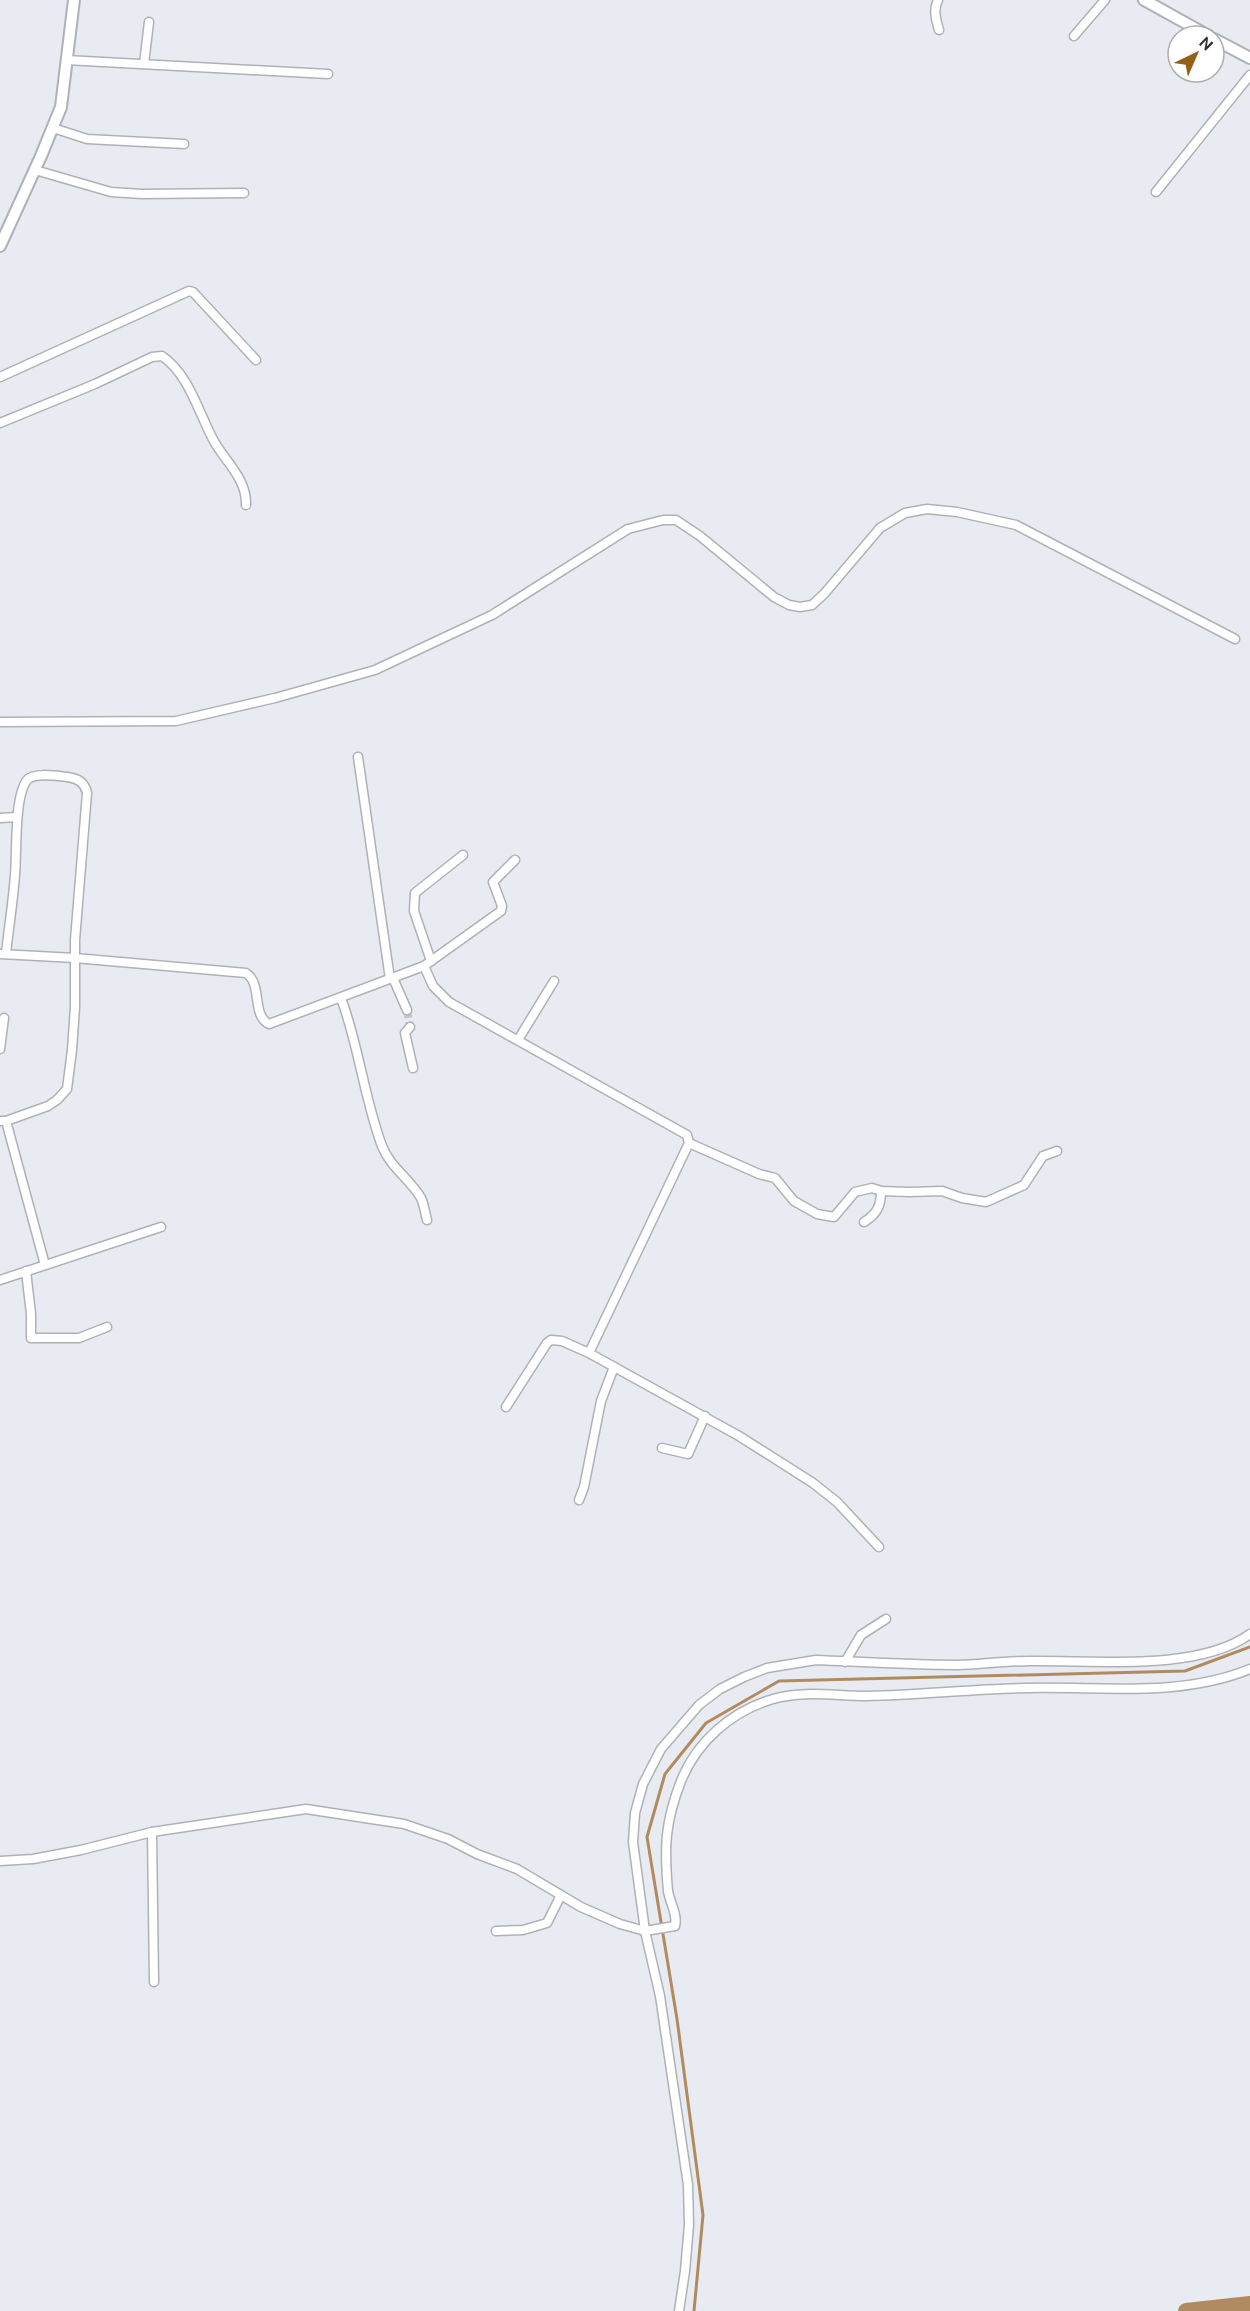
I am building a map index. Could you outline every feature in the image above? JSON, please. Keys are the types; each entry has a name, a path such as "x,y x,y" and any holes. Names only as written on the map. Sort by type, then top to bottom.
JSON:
{"street":[{"path":"0,246 61,107 74,0"},
{"path":"938,0 935,6 935,19 939,30"},
{"path":"1074,36 1105,0"},
{"path":"1144,0 1187,24"},
{"path":"144,64 149,22"},
{"path":"1226,45 1250,58"},
{"path":"66,60 328,74"},
{"path":"1156,192 1250,75"},
{"path":"53,128 87,139 184,144"},
{"path":"35,170 111,192 244,193"},
{"path":"0,377 189,291 193,292 256,360"},
{"path":"0,423 95,384 152,357 162,356 172,363 190,392 216,444 240,480 246,495 246,505"},
{"path":"0,722 176,721 275,698 375,670 492,615 628,529 663,520 676,520 684,525 774,597 789,605 800,607 812,605 824,594 880,528 905,513 927,509 957,512 1016,525 1235,639"},
{"path":"358,757 391,979 407,1010"},
{"path":"45,1265 3,1121 48,1106 67,1089 72,1050 75,958 85,787 83,783 69,777 33,776 27,781 22,789 17,817 15,874 3,954 75,958 246,972 253,981 261,1017 269,1024 428,963 501,911 502,906 493,882 515,860"},
{"path":"0,818 17,817"},
{"path":"463,855 415,893 414,911 433,986 449,1002 687,1135 689,1143 589,1353"},
{"path":"518,1040 554,981"},
{"path":"341,998 352,1026 374,1122 383,1148 390,1161 422,1199 427,1220"},
{"path":"0,1049 4,1018"},
{"path":"410,1027 405,1034 413,1068"},
{"path":"689,1143 759,1174 775,1178 794,1201 817,1214 834,1217 855,1192 872,1188 881,1191 942,1191 962,1198 986,1202 1024,1185 1043,1156 1057,1151"},
{"path":"864,1222 878,1210 881,1203 881,1191"},
{"path":"0,1280 161,1227"},
{"path":"26,1271 31,1338 79,1338 107,1327"},
{"path":"506,1407 547,1343 551,1340 562,1341 589,1353 705,1416 813,1483 837,1502 879,1547"},
{"path":"579,1500 584,1487 601,1401 614,1367"},
{"path":"662,1448 688,1454 705,1416"},
{"path":"845,1662 861,1635 886,1619"},
{"path":"679,2311 688,2237 688,2185 660,1996 633,1842 635,1813 643,1784 661,1749 699,1704 720,1689 767,1668 793,1662 816,1660 959,1665 1029,1660 1154,1661 1207,1653 1229,1646 1250,1634"},
{"path":"0,1861 33,1859 81,1850 152,1832 306,1809 404,1824 448,1839 477,1854 517,1869 581,1907 620,1924 649,1931 670,1929 675,1926 676,1920 669,1895 665,1838 671,1810 682,1778 692,1759 705,1741 736,1714 773,1699 806,1693 866,1696 1028,1688 1173,1687 1217,1680 1250,1669"},
{"path":"152,1832 154,1982"},
{"path":"496,1931 523,1930 546,1923 561,1895"}],"waterway":[{"path":"694,2311 703,2215 677,2019 647,1837 665,1774 706,1723 779,1681 1185,1671 1250,1647"},
{"path":"1186,2311 1250,2304"}],"tunnel":[{"path":"407,1010 410,1027"}]}
